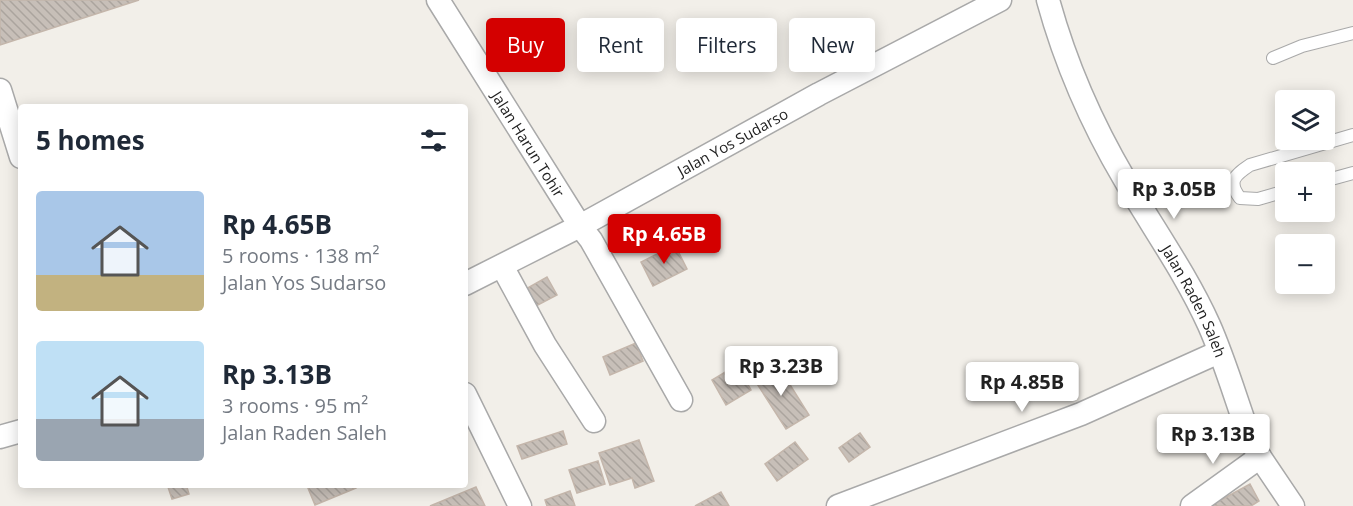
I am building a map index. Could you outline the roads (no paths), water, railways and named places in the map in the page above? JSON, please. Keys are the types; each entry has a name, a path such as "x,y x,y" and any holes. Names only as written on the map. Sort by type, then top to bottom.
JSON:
{"street":[{"name":"Jalan Harun Tohir","path":"438,0 591,240 681,400"},
{"name":"Jalan Yos Sudarso","path":"468,283 580,226 819,94 1000,0"},
{"name":"Jalan Raden Saleh","path":"1048,0 1059,39 1083,97 1124,178 1171,255 1209,325 1251,441 1293,506"},
{"path":"0,90 18,147"},
{"path":"502,266 545,345 594,421"},
{"path":"838,506 1081,414 1219,352"},
{"path":"468,400 520,506"},
{"path":"0,437 18,432"},
{"path":"1192,506 1260,457"}],"lane":[{"path":"1273,58 1302,46 1353,33"},
{"path":"1275,194 1258,199 1239,198 1233,190 1233,182 1236,175 1250,165 1353,135"},
{"path":"1335,178 1353,173"}]}
